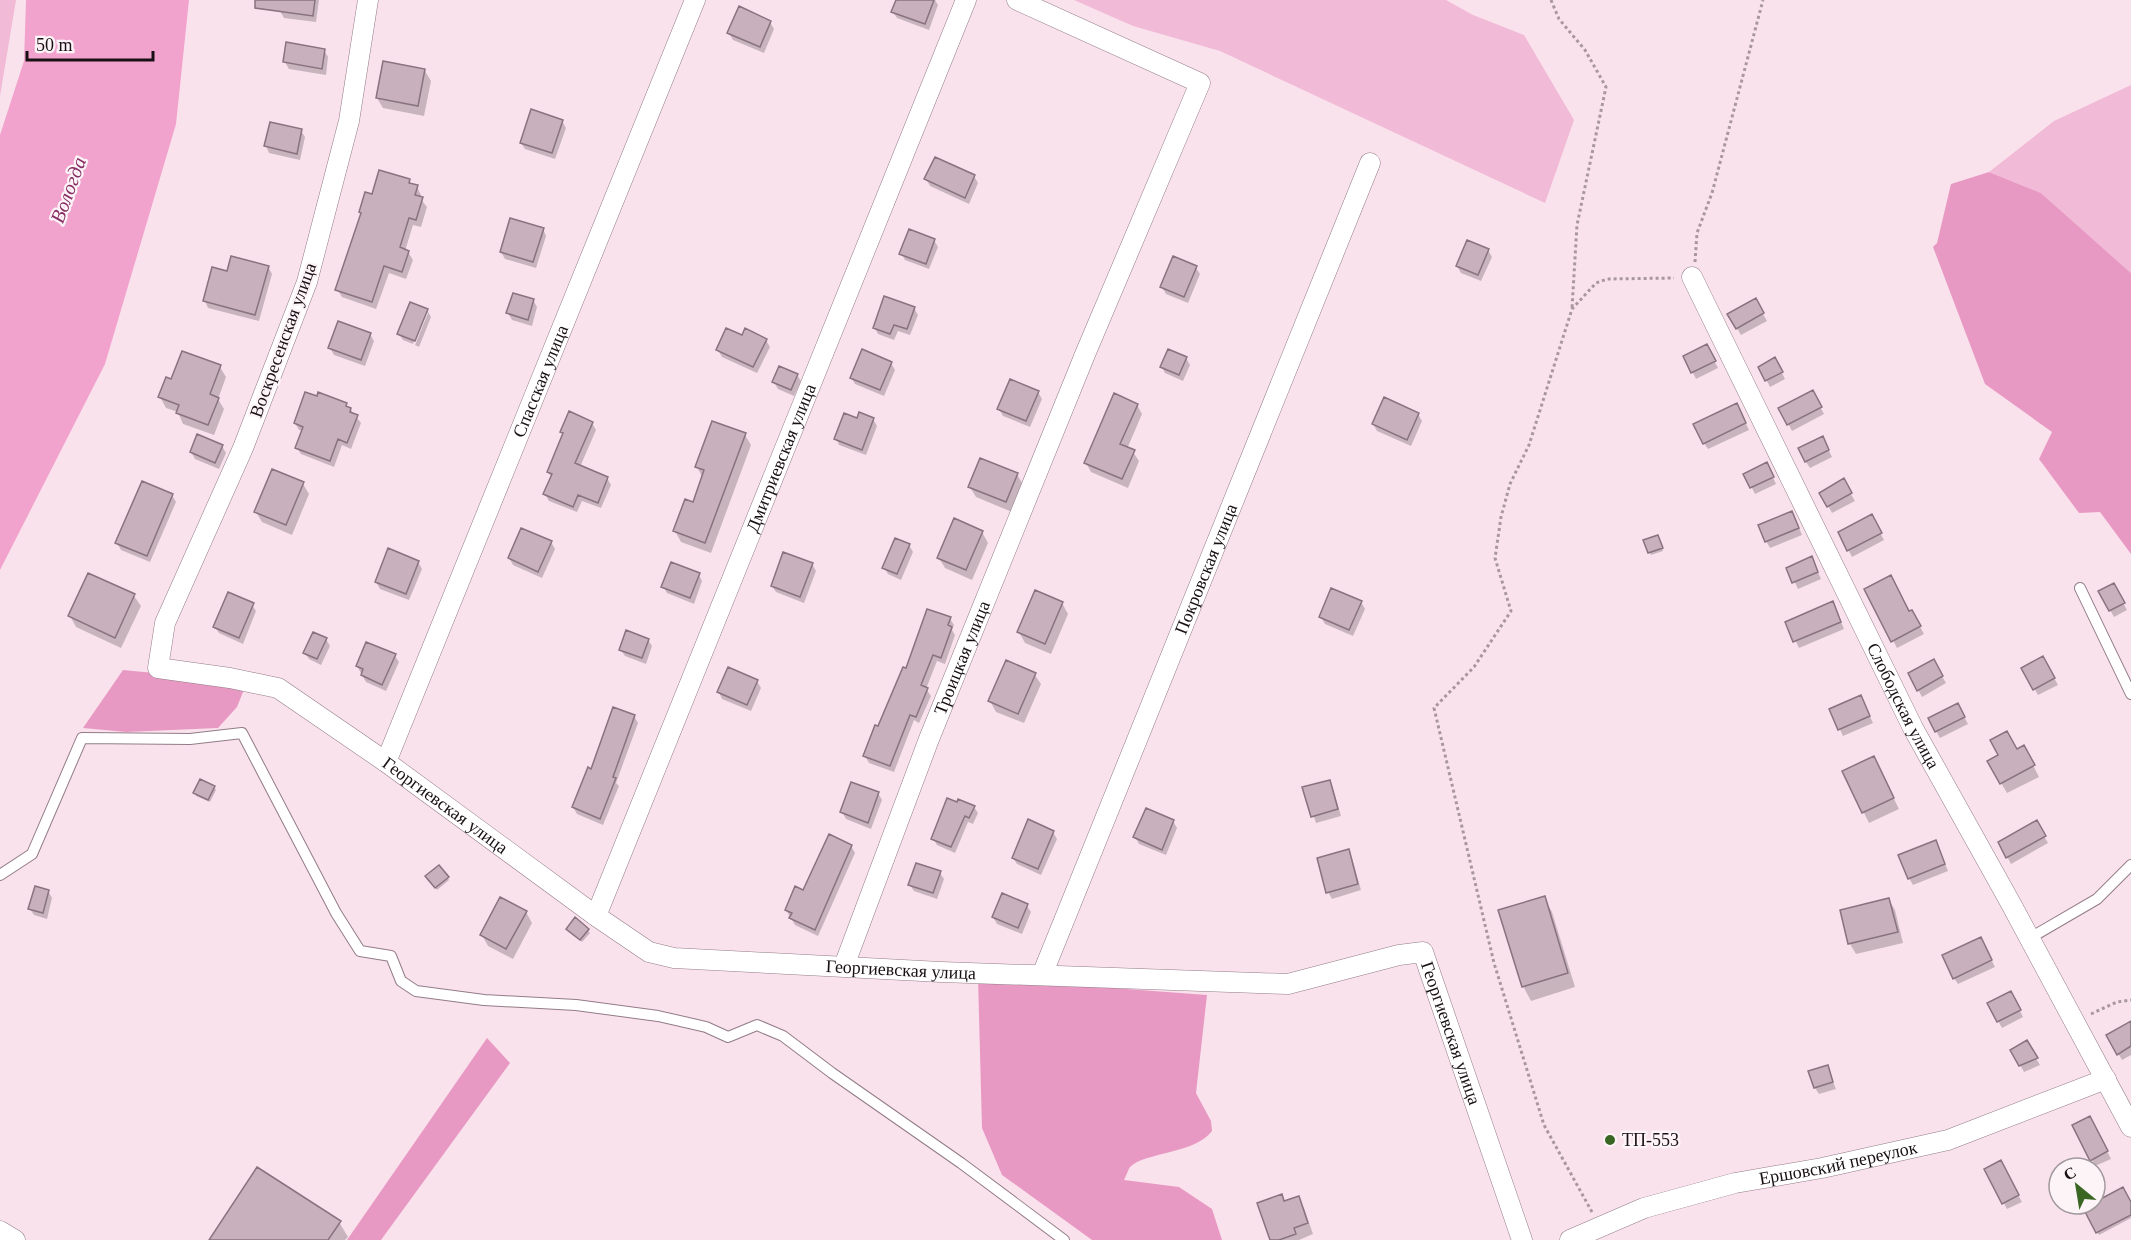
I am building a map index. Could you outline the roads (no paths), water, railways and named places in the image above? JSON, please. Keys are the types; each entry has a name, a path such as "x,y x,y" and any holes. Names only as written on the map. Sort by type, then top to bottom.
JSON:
{"street":[{"name":"Воскресенская улица","path":"158,668 165,623 243,448 307,282 350,121 368,0"},
{"name":"Спасская улица","path":"386,762 695,0"},
{"name":"Дмитриевская улица","path":"596,916 966,0"},
{"name":"Троицкая улица","path":"844,966 928,738 1086,352 1200,83 1017,0"},
{"name":"Покровская улица","path":"1042,975 1370,163"},
{"name":"Слободская улица","path":"1692,278 1913,728 2030,938 2131,1127"},
{"name":"Георгиевская улица","path":"158,668 230,678 278,688 386,762 596,916 650,952 674,958 1288,984 1399,955 1423,952 1522,1240"},
{"name":"Ершовский переулок","path":"1570,1240 1644,1208 1736,1183 1822,1168 1948,1140 2106,1079"},
{"path":"0,1231 15,1240"}],"lane":[{"path":"2080,588 2131,694"},
{"path":"0,875 32,854 82,738 190,739 242,733 336,914 360,951 391,956 401,981 416,991 484,1000 576,1005 647,1014 706,1027 728,1037 756,1024 783,1036 1064,1240"},
{"path":"2030,938 2097,899 2131,865"}],"water":[{"name":"Вологда","path":"26,0 189,0 176,124 105,364 0,570 0,135 24,61"}],"place":[{"name":"ТП-553","path":"1610,1140"}]}
